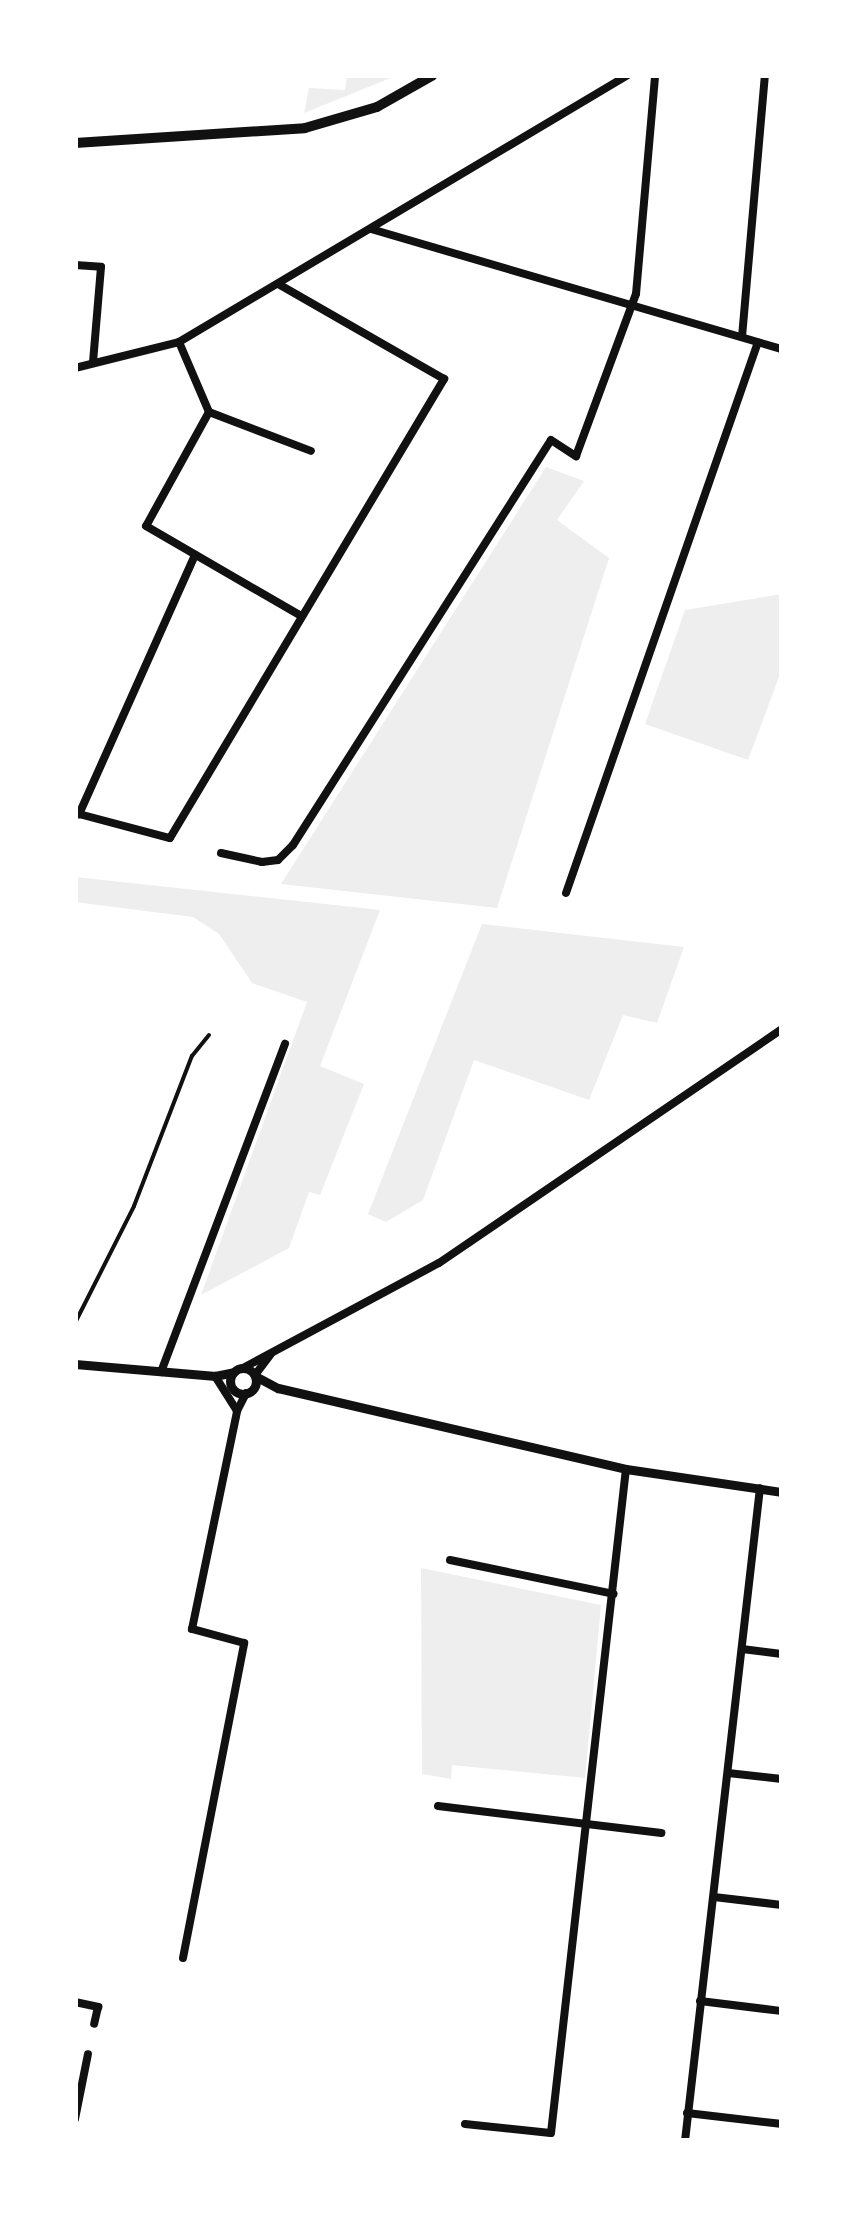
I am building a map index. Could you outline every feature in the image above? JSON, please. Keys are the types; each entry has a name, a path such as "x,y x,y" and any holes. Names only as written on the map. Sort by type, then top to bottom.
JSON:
{"main road":[{"path":"75,144 305,128 377,106 433,75"}],"street":[{"path":"75,368 180,342 628,75"},
{"path":"221,854 262,862 278,860 292,845 550,440 576,456 631,306 655,75"},
{"path":"742,337 765,75"},
{"path":"372,229 782,349"},
{"path":"75,266 101,267 93,364"},
{"path":"194,554 79,814 170,838 444,379 278,284"},
{"path":"180,342 209,412 311,451"},
{"path":"566,893 758,342"},
{"path":"209,412 146,526 301,616"},
{"path":"75,1364 214,1376 239,1370 468,1245 782,1030"},
{"path":"161,1372 285,1044"},
{"path":"241,1390 271,1354"},
{"path":"239,1370 278,1388 626,1469 782,1492"},
{"path":"183,1958 244,1643 192,1629 241,1390 239,1370"},
{"path":"214,1376 241,1390 278,1388"},
{"path":"214,1376 237,1411"},
{"path":"465,2124 551,2133 626,1469"},
{"path":"685,2141 760,1488"},
{"path":"450,1560 614,1594"},
{"path":"742,1649 782,1654"},
{"path":"728,1773 782,1779"},
{"path":"438,1806 661,1833"},
{"path":"714,1897 782,1905"},
{"path":"700,2001 782,2010"},
{"path":"75,2002 98,2007 94,2024"},
{"path":"75,2119 88,2054"},
{"path":"687,2113 782,2124"}],"lane":[{"path":"75,1323 134,1206 192,1056 209,1035"}],"shaded area":[{"path":"347,75 398,75 304,113 309,88 345,90"},
{"path":"546,467 584,481 557,520 609,558 497,908 281,884"},
{"path":"782,594 782,669 748,760 645,724 685,610"},
{"path":"75,877 380,910 320,1066 364,1084 320,1195 309,1192 289,1248 201,1295 307,1002 252,983 219,934 193,917 75,902"},
{"path":"482,924 684,947 657,1023 623,1015 589,1100 474,1060 423,1200 386,1222 368,1214"},
{"path":"421,1568 601,1605 585,1778 452,1765 451,1779 422,1774"}]}
